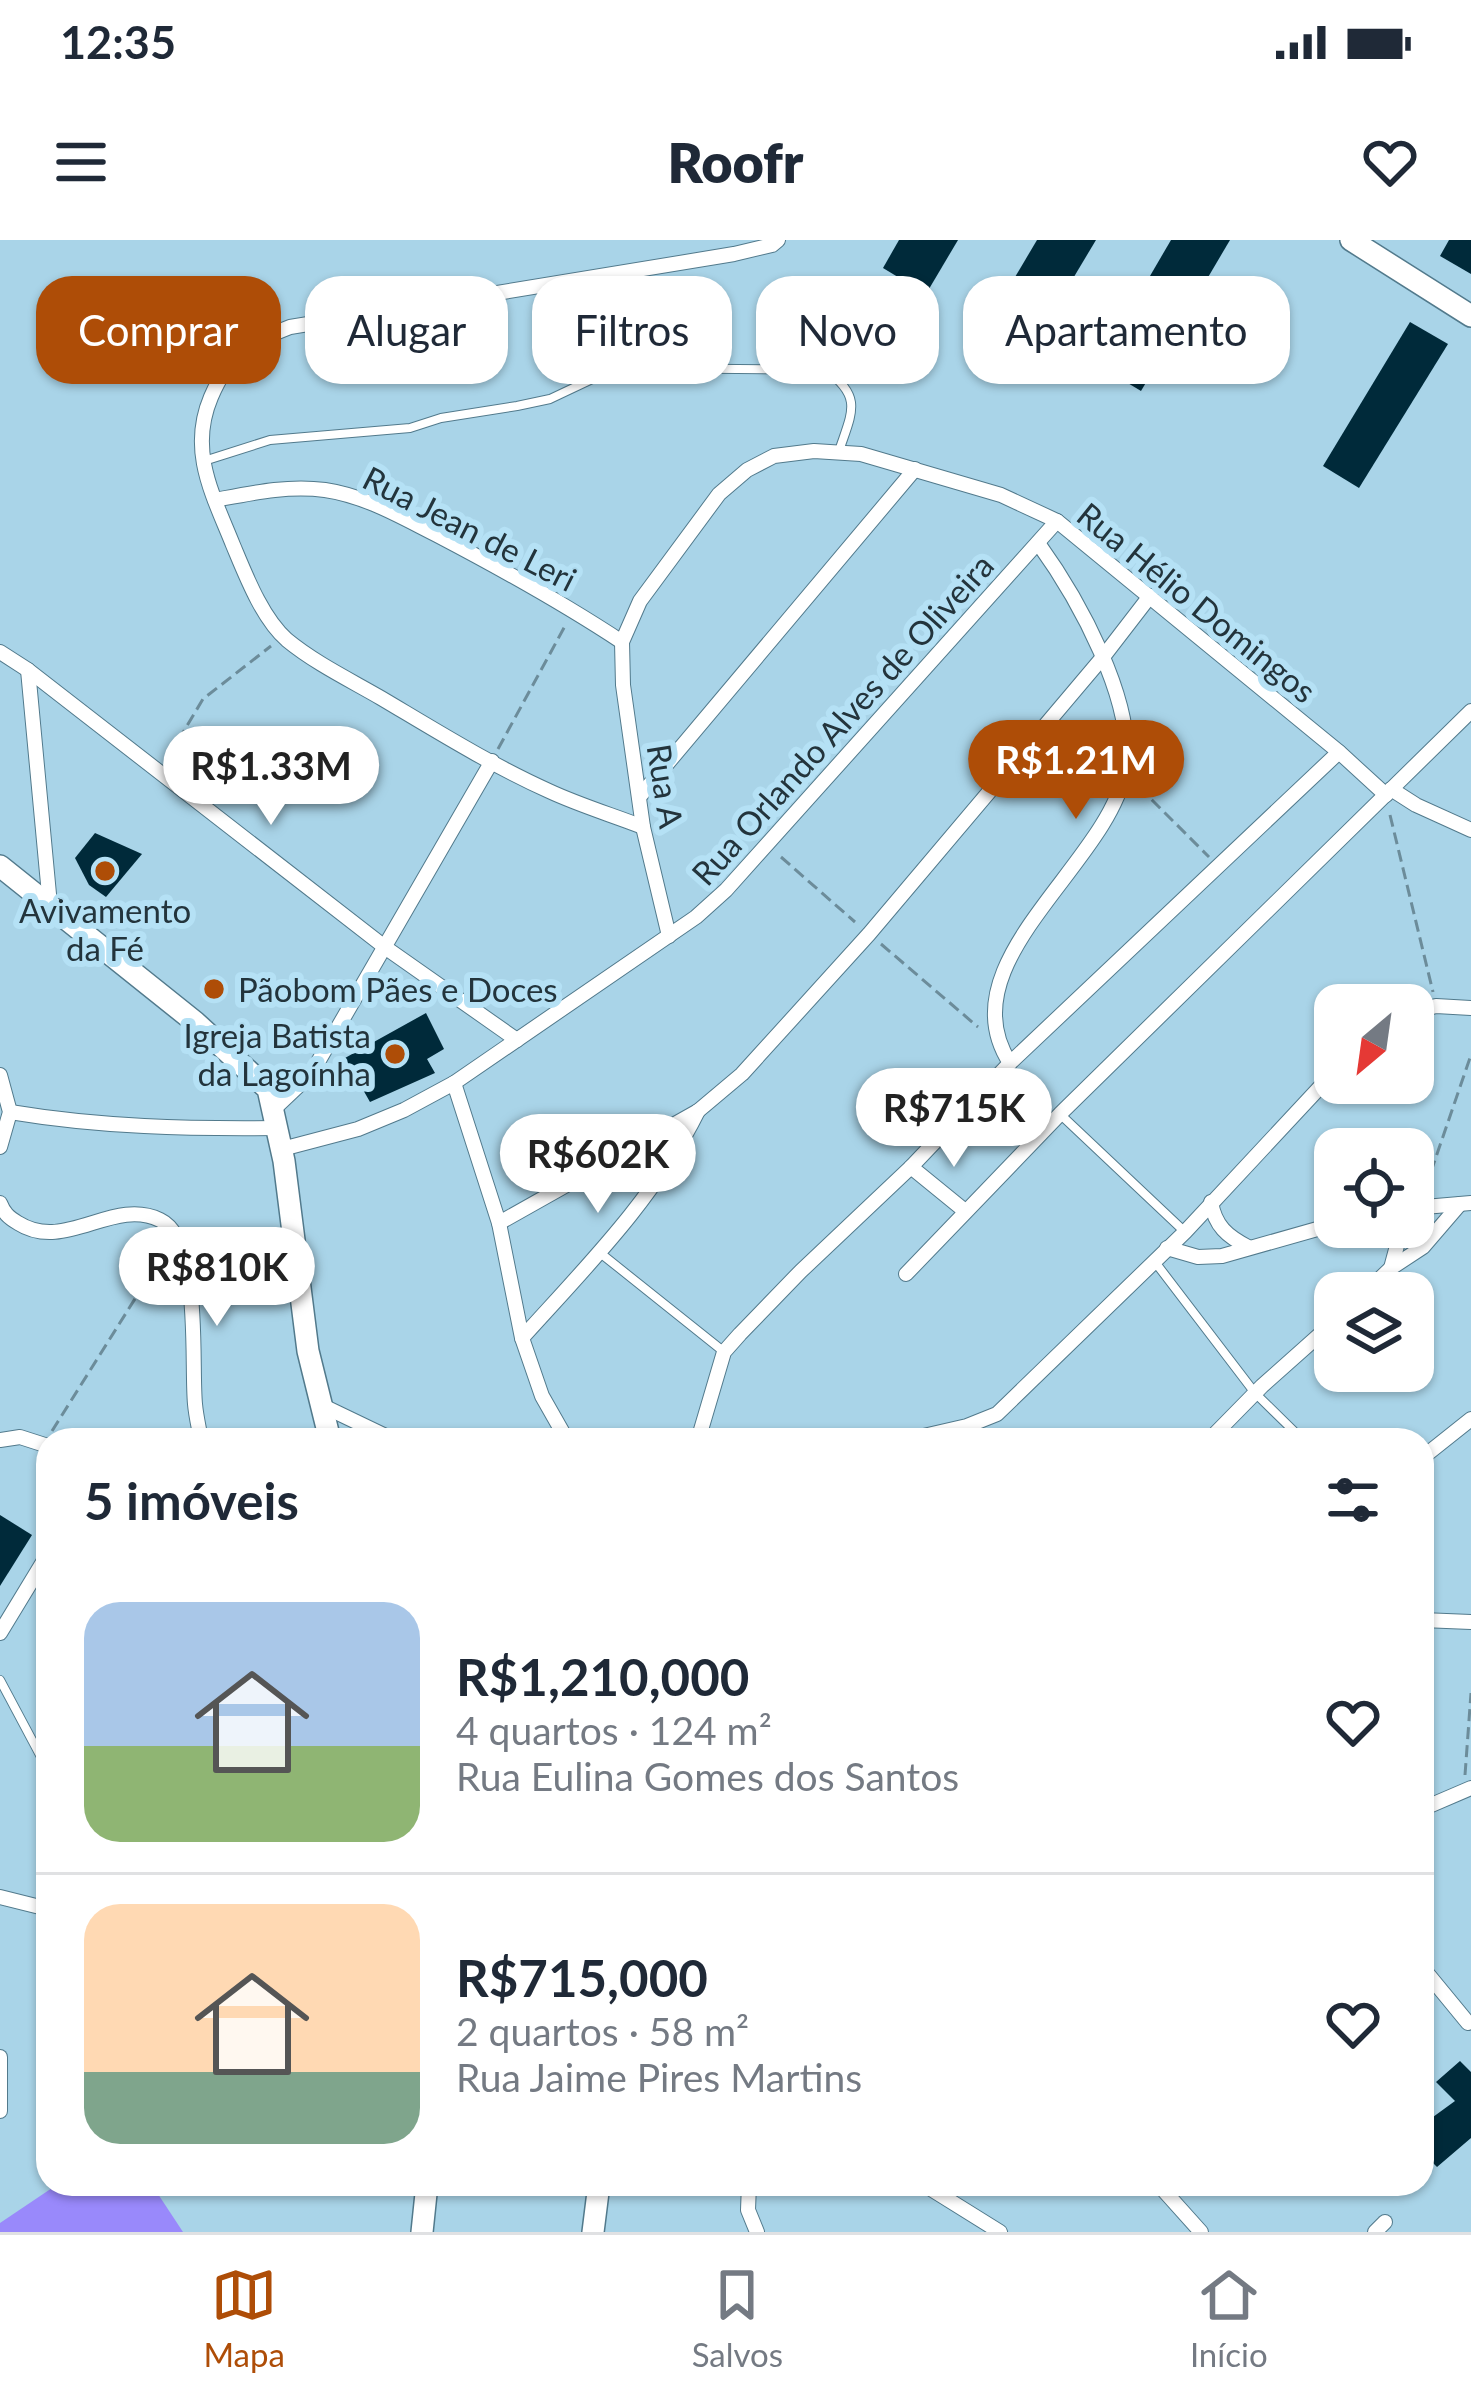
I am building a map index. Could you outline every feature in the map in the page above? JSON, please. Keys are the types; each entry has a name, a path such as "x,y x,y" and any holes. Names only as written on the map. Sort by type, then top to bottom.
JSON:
{"main road":[{"path":"1351,240 1471,316"},
{"path":"0,866 210,1035 268,1089 278,1129 308,1351 326,1428"},
{"path":"422,2232 426,2196"},
{"path":"593,2232 598,2196"}],"street":[{"path":"643,827 548,791 283,637 247,574 215,500 203,461 201,425 219,378 233,357 261,338 290,327 734,254 778,240"},
{"name":"Rua Hélio Domingos","path":"622,642 640,601 718,494 747,470 774,456 814,451 861,454 1001,495 1058,521 1388,792 1471,830"},
{"path":"640,796 915,469"},
{"name":"Rua Jean de Leri","path":"215,500 292,487 364,499 574,610 622,642"},
{"name":"Rua Orlando Alves de Oliveira","path":"10,1112 183,1129 358,1129 454,1083 696,917 727,890 1058,521"},
{"path":"1010,1063 997,1043 998,988 1031,924 1095,840 1125,772 1122,714 1103,658 1071,592 1038,543"},
{"path":"499,1223 698,1111 742,1074 1103,658 1150,596"},
{"name":"Rua A","path":"622,642 623,685 643,827 669,936"},
{"path":"0,652 386,948 517,1040"},
{"path":"28,670 50,905"},
{"path":"906,1274 1060,1114 1471,711"},
{"path":"702,1428 724,1352 1010,1063 1339,752"},
{"path":"278,1129 492,761"},
{"path":"1436,1006 1471,1008"},
{"path":"0,1075 10,1112 0,1147"},
{"path":"454,1083 499,1223 522,1338 542,1396 560,1428"},
{"path":"958,1428 997,1414 1030,1384 1185,1232 1314,1093"},
{"path":"522,1338 662,1177 698,1111"},
{"path":"911,1167 965,1211"},
{"path":"1211,1202 1218,1225 1248,1246"},
{"path":"0,1203 4,1214 24,1227 51,1233 140,1214 163,1221 176,1234 189,1268 199,1428"},
{"path":"1434,1206 1466,1203"},
{"path":"1387,1272 1423,1246 1466,1203"},
{"path":"1167,1248 1198,1257 1222,1256 1314,1229"},
{"path":"1391,1268 1396,1248"},
{"path":"1221,1428 1314,1340"},
{"path":"319,1404 369,1428"},
{"path":"1434,1448 1471,1419"},
{"path":"1,1439 36,1441"},
{"path":"0,1634 36,1574"},
{"path":"1434,1620 1471,1622"},
{"path":"1434,1804 1468,1788"},
{"path":"0,1898 36,1906"},
{"path":"1434,1982 1468,2023"},
{"path":"0,2057 0,2111"},
{"path":"749,2196 748,2210 757,2232"},
{"path":"942,2196 1000,2232"},
{"path":"1169,2196 1201,2232"}],"lane":[{"path":"203,461 269,440 410,428 441,418 518,406 631,368 826,370 845,383 853,410 838,453"},
{"path":"1060,1114 1185,1232"},
{"path":"599,1252 724,1352"},
{"path":"1154,1261 1255,1393 1291,1428"},
{"path":"0,1680 36,1748"}],"path":[{"path":"492,761 574,610"},
{"path":"159,772 203,699 283,637"},
{"path":"1125,772 1218,866"},
{"path":"1388,792 1436,1006"},
{"path":"1434,1158 1471,1054"},
{"path":"56,1428 176,1234"},
{"path":"1468,1788 1471,1694"}],"shaded area":[{"path":"40,2196 159,2196 183,2232 0,2232 0,2223"}],"building":[{"path":"899,240 958,240 937,276 896,276 883,268"},
{"path":"1037,240 1096,240 1074,276 1016,276"},
{"path":"1171,240 1230,240 1209,276 1150,276"},
{"path":"1449,240 1471,240 1471,274 1440,256"},
{"path":"1410,322 1448,344 1359,488 1323,466"},
{"name":"Avivamento da Fé","path":"95,833 142,854 106,897 89,885 75,858"},
{"name":"Igreja Batista da Lagoínha","path":"426,1013 444,1049 427,1059 435,1073 370,1102 345,1058"},
{"path":"0,1515 32,1535 0,1586"},
{"path":"1460,2061 1471,2072 1471,2138 1437,2167 1434,2116 1455,2101 1436,2082"}],"place":[{"name":"Avivamento da Fé","path":"105,871"},
{"name":"Pãobom Pães e Doces","path":"214,989"},
{"name":"Igreja Batista da Lagoínha","path":"395,1054"}]}
